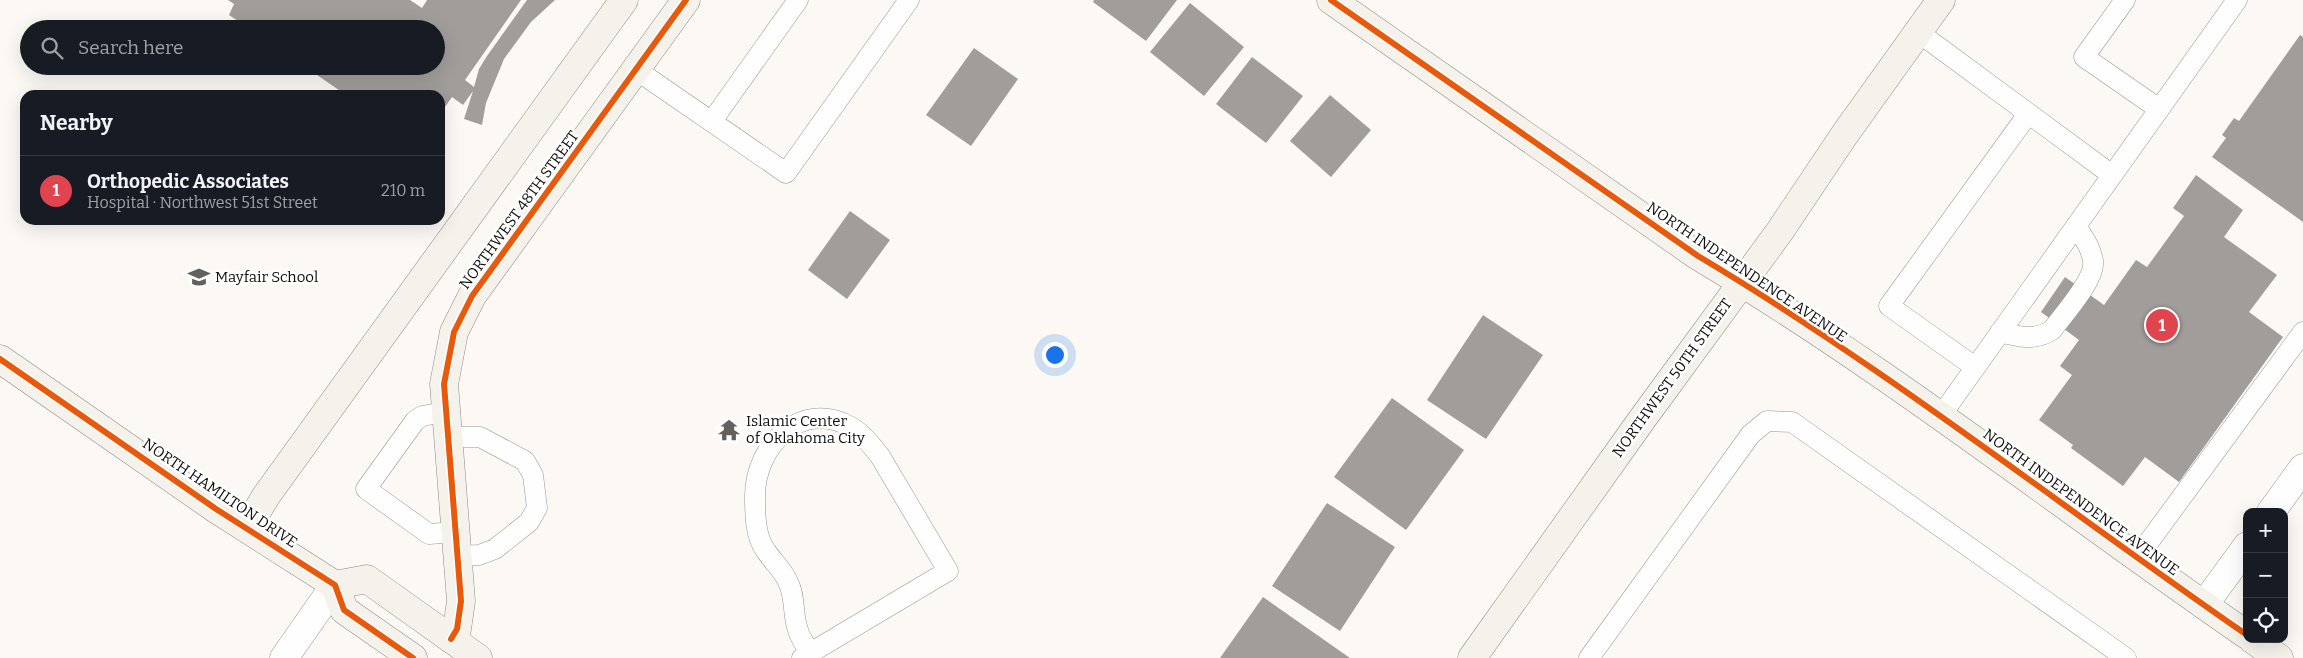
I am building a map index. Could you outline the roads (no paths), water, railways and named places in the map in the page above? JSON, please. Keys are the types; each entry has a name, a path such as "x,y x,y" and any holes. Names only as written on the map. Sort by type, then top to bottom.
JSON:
{"street":[{"path":"247,528 266,496 624,0"},
{"name":"NORTHWEST 48TH STREET","path":"451,639 457,629 460,616 457,544 444,384 454,332 465,310 686,0"},
{"name":"NORTH INDEPENDENCE AVENUE","path":"1331,0 1698,256 1742,283 1940,417 2243,632"},
{"name":"NORTHWEST 50TH STREET","path":"1472,658 1643,418 1780,231 1845,134 1941,0"},
{"name":"NORTH HAMILTON DRIVE","path":"0,359 247,528 335,585"},
{"path":"2274,508 2303,468"},
{"path":"2204,606 2243,552"},
{"path":"284,658 335,585 367,579 478,658"},
{"path":"335,585 344,610 413,658"},
{"path":"2258,643 2279,658"}],"lane":[{"path":"712,121 798,0"},
{"path":"635,70 786,173 909,0"},
{"path":"2125,0 2084,56 2159,109"},
{"path":"1940,417 2237,0"},
{"path":"1918,32 1990,83 2028,114 2112,175"},
{"path":"1975,367 1889,306 2028,114"},
{"path":"2000,332 2025,338 2043,336 2052,330 2091,276 2093,262 2089,246 2076,226"},
{"path":"2137,558 2303,332"},
{"path":"422,416 447,425 480,437 525,461 534,475 537,508 529,522 495,549 479,555 457,544 429,534 366,489 415,421 422,416"},
{"path":"823,420 850,426 868,440 880,456 948,570 806,656 797,630 795,602 789,582 760,543 755,484 765,454 778,437 786,430 803,422 823,420"},
{"path":"1589,658 1752,434 1767,421 1792,422 2126,658"}],"place":[{"name":"Mayfair School","path":"199,277"},
{"name":"Orthopedic Associates","path":"2162,325"},
{"name":"Islamic Center of Oklahoma City","path":"729,430"}]}
